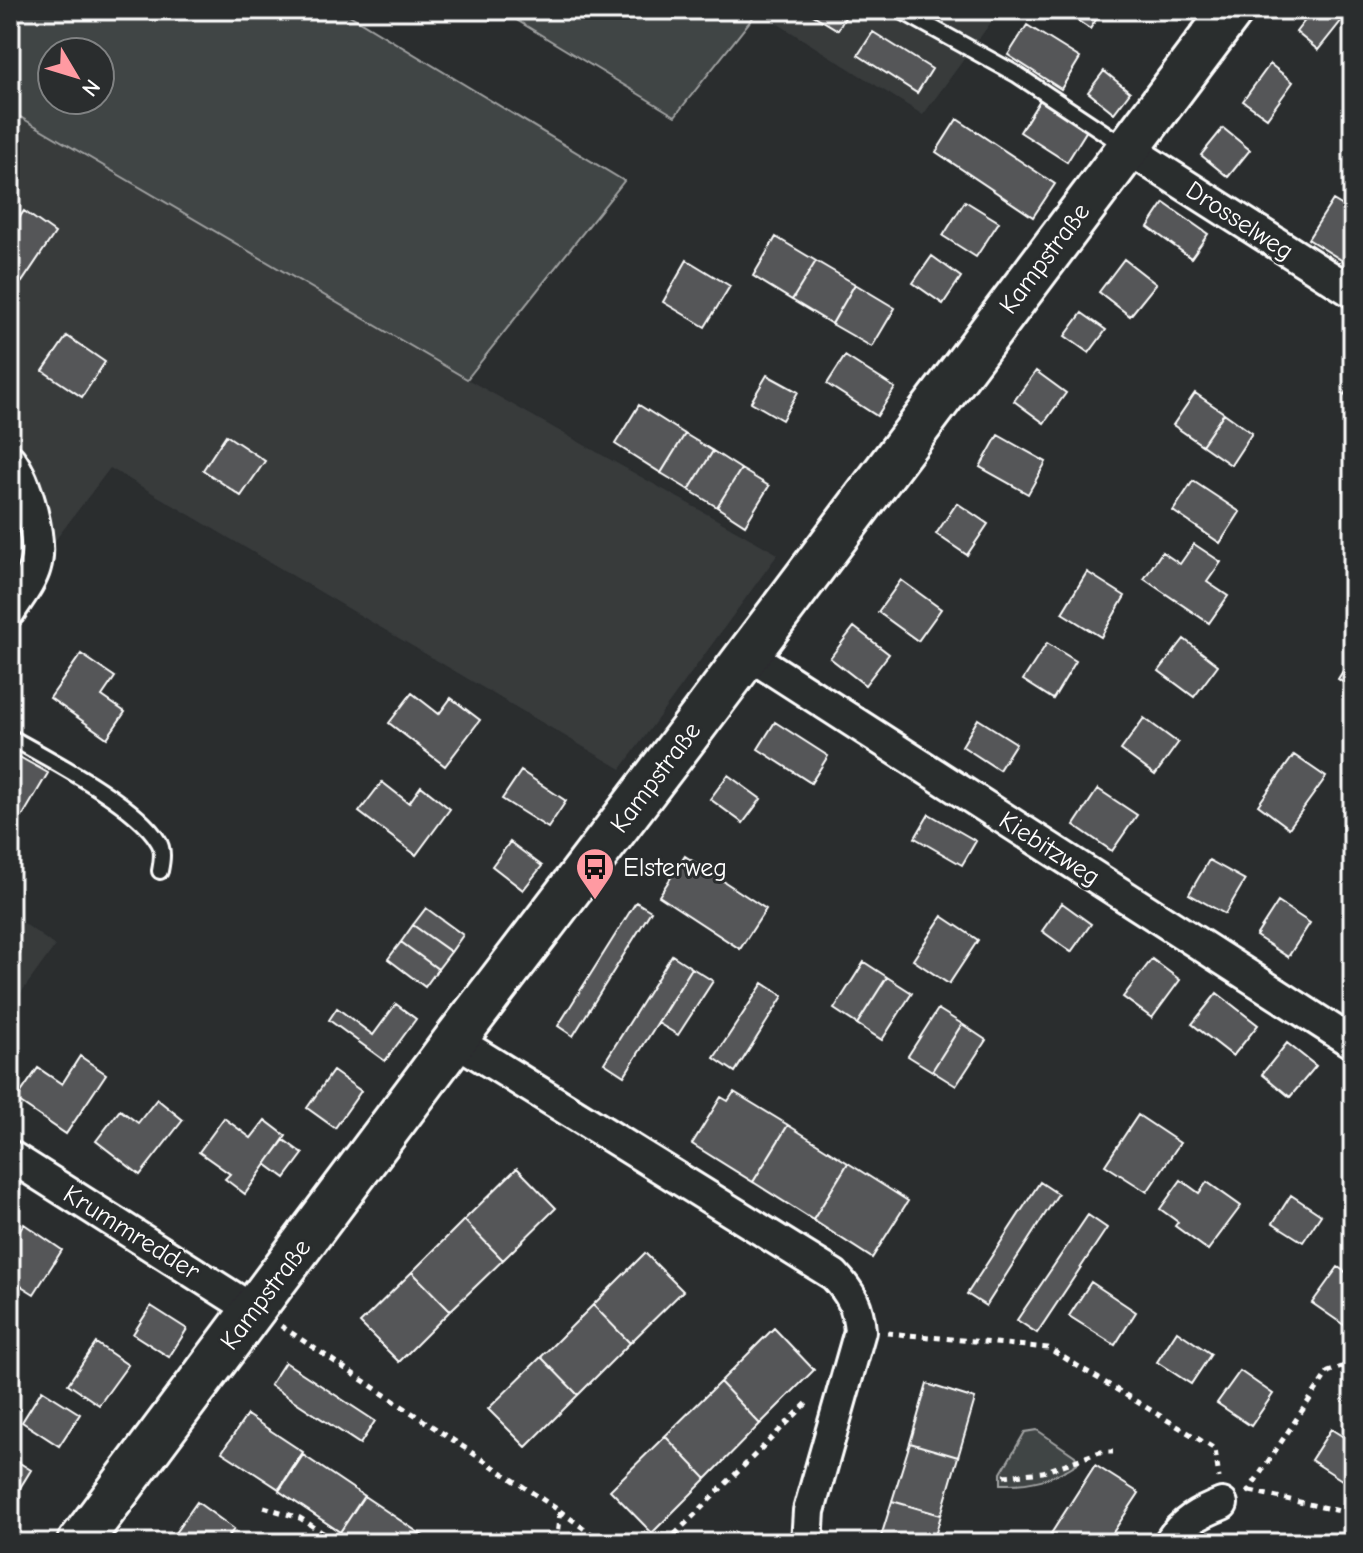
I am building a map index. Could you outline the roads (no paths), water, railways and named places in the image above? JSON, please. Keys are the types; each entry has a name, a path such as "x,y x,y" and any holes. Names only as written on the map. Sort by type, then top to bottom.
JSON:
{"street":[{"name":"Kampstraße","path":"79,1543 1232,10"},
{"name":"Drosselweg","path":"1127,148 1353,292"},
{"path":"10,460 35,518 35,567 10,611"},
{"name":"Kiebitzweg","path":"748,654 1353,1043"},
{"path":"455,1040 834,1275 850,1291 859,1311 860,1331 809,1511 807,1543"},
{"name":"Krummredder","path":"10,1156 253,1310"},
{"path":"1169,1543 1196,1515 1222,1504"}],"lane":[{"path":"900,10 1016,74 1127,148"},
{"path":"10,737 71,772 148,828 161,844 160,871"}],"place":[{"name":"Elsterweg","path":"595,901"}]}
